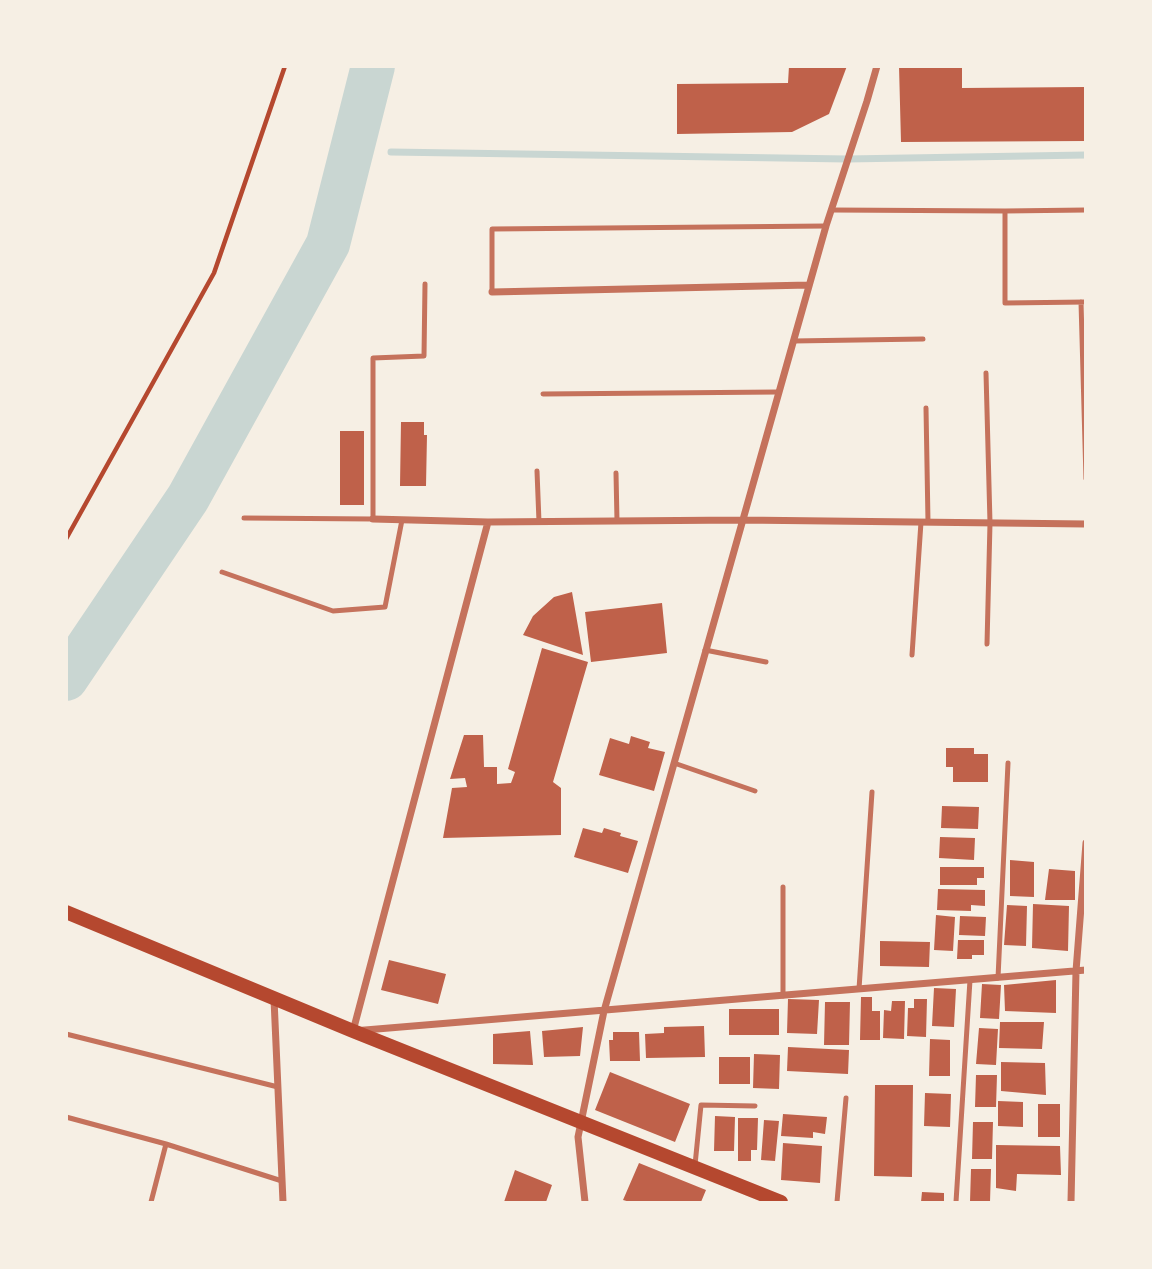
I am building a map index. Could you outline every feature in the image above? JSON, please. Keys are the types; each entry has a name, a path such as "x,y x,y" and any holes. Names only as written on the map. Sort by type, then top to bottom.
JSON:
{"main road":[{"path":"66,912 274,999 781,1202"}],"street":[{"path":"585,1202 578,1137 604,1011 741,520 826,226 877,66"},
{"path":"492,292 809,285"},
{"path":"373,519 488,522 741,520 1086,524"},
{"path":"488,522 353,1031 1086,970"},
{"path":"1071,1202 1076,971 1086,843"},
{"path":"274,999 283,1202"}],"lane":[{"path":"832,210 1086,210"},
{"path":"1005,211 1005,303 1083,302 1086,480"},
{"path":"492,292 492,229 826,226"},
{"path":"244,518 373,519 373,358 424,356 425,284"},
{"path":"793,341 923,339"},
{"path":"986,373 990,523 987,644"},
{"path":"542,394 778,392"},
{"path":"912,655 924,522 926,408"},
{"path":"537,471 539,522"},
{"path":"616,473 617,521"},
{"path":"222,572 333,611 385,607 402,520"},
{"path":"705,650 766,662"},
{"path":"674,763 755,791"},
{"path":"998,978 1008,763"},
{"path":"859,989 872,792"},
{"path":"783,887 783,996"},
{"path":"956,1202 970,981"},
{"path":"66,1034 278,1087"},
{"path":"837,1202 846,1098"},
{"path":"695,1169 701,1105 755,1106"},
{"path":"66,1117 166,1144 282,1181"},
{"path":"151,1202 166,1144"}],"path":[{"path":"66,539 214,273 285,66"}],"building":[{"path":"789,66 847,66 829,114 792,132 677,134 677,84 788,83"},
{"path":"899,66 962,66 962,88 1086,87 1086,141 901,142"},
{"path":"401,422 424,422 424,435 427,435 426,486 400,486"},
{"path":"340,431 364,431 364,505 340,505"},
{"path":"572,592 583,655 523,635 533,616 554,597"},
{"path":"662,603 667,653 591,662 585,612"},
{"path":"542,648 588,662 553,782 561,788 561,835 443,838 452,788 467,787 465,778 450,779 464,735 483,735 484,767 497,767 497,784 511,783 515,772 508,769"},
{"path":"631,736 650,742 648,748 665,752 654,791 599,775 610,738 629,744"},
{"path":"946,748 974,748 974,754 988,754 988,782 953,782 953,767 946,767"},
{"path":"942,806 979,807 978,829 941,828"},
{"path":"583,828 602,833 604,828 638,841 628,873 574,857"},
{"path":"940,837 975,838 974,860 939,858"},
{"path":"1010,860 1034,862 1034,897 1010,896"},
{"path":"940,867 984,867 984,878 977,878 977,885 940,885"},
{"path":"1049,869 1075,871 1075,900 1045,900"},
{"path":"938,889 985,890 985,906 971,905 971,911 937,910"},
{"path":"1033,904 1069,906 1068,951 1032,948"},
{"path":"1007,905 1027,906 1026,946 1004,945"},
{"path":"936,915 955,917 953,951 934,950"},
{"path":"960,916 986,917 985,936 959,935"},
{"path":"958,940 984,940 984,955 972,955 972,959 957,959"},
{"path":"880,941 930,942 929,967 880,966"},
{"path":"389,960 446,974 438,1004 381,990"},
{"path":"1056,980 1056,1013 1005,1011 1004,985"},
{"path":"982,984 1001,985 999,1019 980,1018"},
{"path":"934,988 956,989 954,1027 932,1026"},
{"path":"861,997 872,997 872,1011 880,1011 880,1040 860,1040"},
{"path":"788,999 819,1000 817,1034 787,1033"},
{"path":"914,999 927,999 926,1037 907,1036 908,1008 914,1008"},
{"path":"892,1001 905,1001 904,1039 883,1038 884,1010 891,1011"},
{"path":"825,1002 850,1002 849,1045 824,1045"},
{"path":"729,1009 779,1009 779,1035 729,1035"},
{"path":"1000,1022 1044,1022 1042,1049 999,1048"},
{"path":"704,1026 705,1057 646,1058 645,1034 664,1033 664,1027"},
{"path":"583,1027 580,1056 544,1057 542,1031"},
{"path":"979,1028 998,1029 996,1065 976,1064"},
{"path":"530,1031 533,1065 493,1064 493,1034"},
{"path":"613,1032 639,1032 640,1061 610,1061 609,1040 613,1040"},
{"path":"930,1039 950,1040 950,1076 929,1076"},
{"path":"788,1047 849,1050 848,1074 787,1071"},
{"path":"754,1054 780,1055 779,1089 753,1088"},
{"path":"719,1057 750,1057 750,1084 719,1084"},
{"path":"1001,1062 1045,1063 1046,1095 1001,1091"},
{"path":"610,1072 690,1104 675,1142 595,1110"},
{"path":"976,1075 997,1075 996,1107 975,1107"},
{"path":"875,1085 913,1085 912,1177 874,1176"},
{"path":"925,1093 951,1094 950,1127 924,1126"},
{"path":"998,1101 1023,1102 1023,1127 998,1126"},
{"path":"1038,1104 1060,1104 1060,1137 1038,1137"},
{"path":"783,1114 827,1117 825,1134 813,1132 813,1138 781,1136"},
{"path":"715,1116 735,1117 734,1151 714,1151"},
{"path":"738,1118 758,1118 757,1150 751,1150 751,1161 738,1161"},
{"path":"764,1120 779,1121 775,1161 761,1160"},
{"path":"973,1122 993,1122 992,1159 972,1159"},
{"path":"783,1143 822,1146 820,1183 781,1180"},
{"path":"996,1145 1060,1146 1061,1175 1017,1174 1016,1191 996,1188"},
{"path":"639,1163 706,1190 701,1202 623,1200"},
{"path":"971,1169 991,1169 990,1202 970,1202"},
{"path":"515,1170 552,1185 546,1202 504,1202"},
{"path":"922,1192 944,1193 944,1202 921,1202"}],"waterway":[{"path":"66,679 188,498 328,244 373,66"},
{"path":"391,152 847,159 1086,155"}]}
